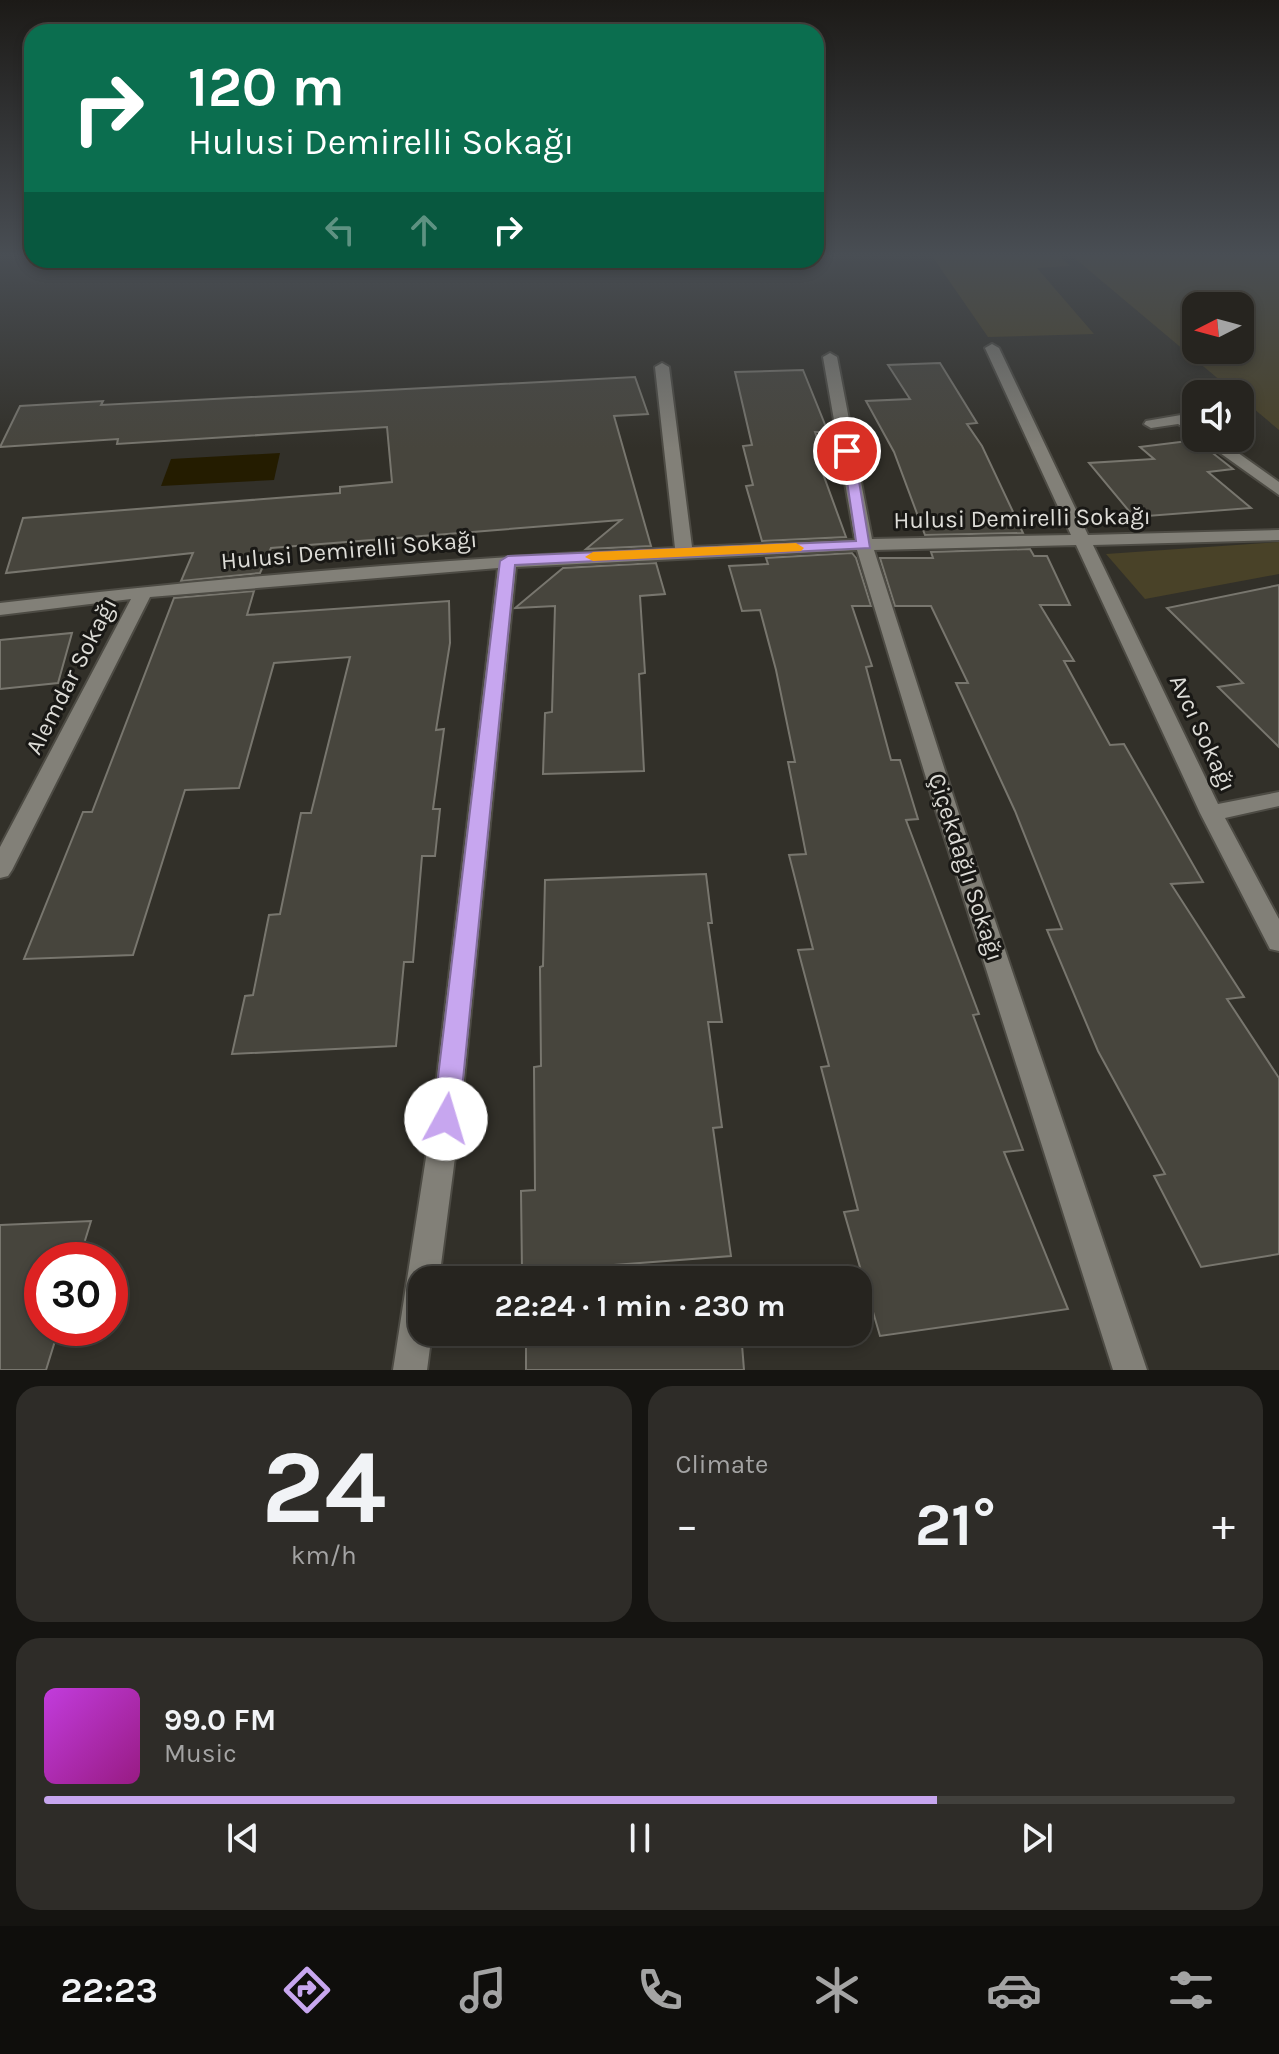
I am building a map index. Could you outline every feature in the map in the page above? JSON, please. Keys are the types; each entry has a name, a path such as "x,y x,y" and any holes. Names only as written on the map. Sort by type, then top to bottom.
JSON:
{"street":[{"name":"Avcı Sokağı","path":"992,348 1211,813 1279,942"},
{"name":"Çiçekdağlı Sokağı","path":"830,357 864,545 948,814 1130,1370"},
{"path":"662,367 684,552"},
{"path":"1151,424 1182,420"},
{"path":"1226,452 1279,490"},
{"name":"Hulusi Demirelli Sokağı","path":"0,609 144,591 508,561 864,545 1279,535"},
{"path":"425,1266 446,1119 508,561"},
{"name":"Alemdar Sokağı","path":"0,870 144,591"},
{"path":"1211,813 1279,799"},
{"path":"410,1370 413,1346"}],"shaded area":[{"path":"976,320 1082,320 1094,334 988,337"},
{"path":"1148,320 1182,320 1182,348"},
{"path":"1254,320 1279,320 1279,430 1254,409 1254,380 1220,380 1200,364 1254,364"},
{"path":"280,453 274,480 161,486 171,459"},
{"path":"1279,542 1279,574 1145,599 1106,554"}],"building":[{"path":"940,363 977,423 967,424 982,446 1023,533 925,535 894,452 866,401 910,399 888,365"},
{"path":"803,370 828,432 815,432 829,471 822,471 846,537 762,541 746,486 753,485 743,446 752,445 735,372"},
{"path":"635,377 648,414 614,416 651,546 586,549 621,520 271,548 260,573 181,581 193,553 6,573 23,518 340,493 340,487 392,482 387,427 117,444 118,439 0,447 20,406 103,401 101,405"},
{"path":"1182,442 1182,452 1211,452 1233,469 1208,472 1251,508 1134,517 1089,463 1154,459 1140,447"},
{"path":"1030,549 1034,556 1047,556 1070,605 1040,605 1074,661 1064,661 1110,745 1124,744 1203,882 1171,884 1244,997 1227,999 1279,1078 1279,1254 1201,1267 1154,1176 1165,1174 1098,1051 1047,930 1062,929 1015,811 956,683 968,683 931,606 895,606 880,558 933,558 931,552"},
{"path":"852,553 856,558 871,606 852,606 872,666 866,667 891,760 900,760 918,819 906,820 979,1014 973,1015 1023,1150 1004,1152 1068,1309 880,1336 872,1308 872,1266 860,1266 844,1212 858,1210 821,1067 829,1066 798,950 813,949 789,855 806,854 788,762 795,762 760,610 742,611 729,566 768,564 766,558"},
{"path":"656,563 665,594 640,596 645,673 639,674 644,771 543,774 545,713 552,712 555,606 515,608 563,568"},
{"path":"1279,585 1279,747 1218,687 1243,683 1167,608"},
{"path":"254,591 247,615 449,601 450,643 436,730 444,729 433,809 440,809 435,856 422,856 413,962 404,962 396,1046 232,1054 245,996 253,995 269,915 280,914 301,813 311,813 350,657 274,663 239,788 185,790 133,955 24,959 83,812 92,812 174,598"},
{"path":"72,633 58,683 0,689 0,640"},
{"path":"706,874 712,923 708,923 722,1022 708,1022 722,1127 713,1128 731,1256 600,1266 522,1266 521,1191 535,1190 534,1067 541,1066 540,967 543,966 545,880"},
{"path":"91,1221 85,1242 24,1242 24,1346 53,1346 46,1370 0,1370 0,1225"},
{"path":"526,1346 742,1346 744,1370 526,1370"}],"slow traffic":[{"path":"593,557 796,548"}],"route":[{"path":"446,1119 508,561 864,545 847,451"}]}
